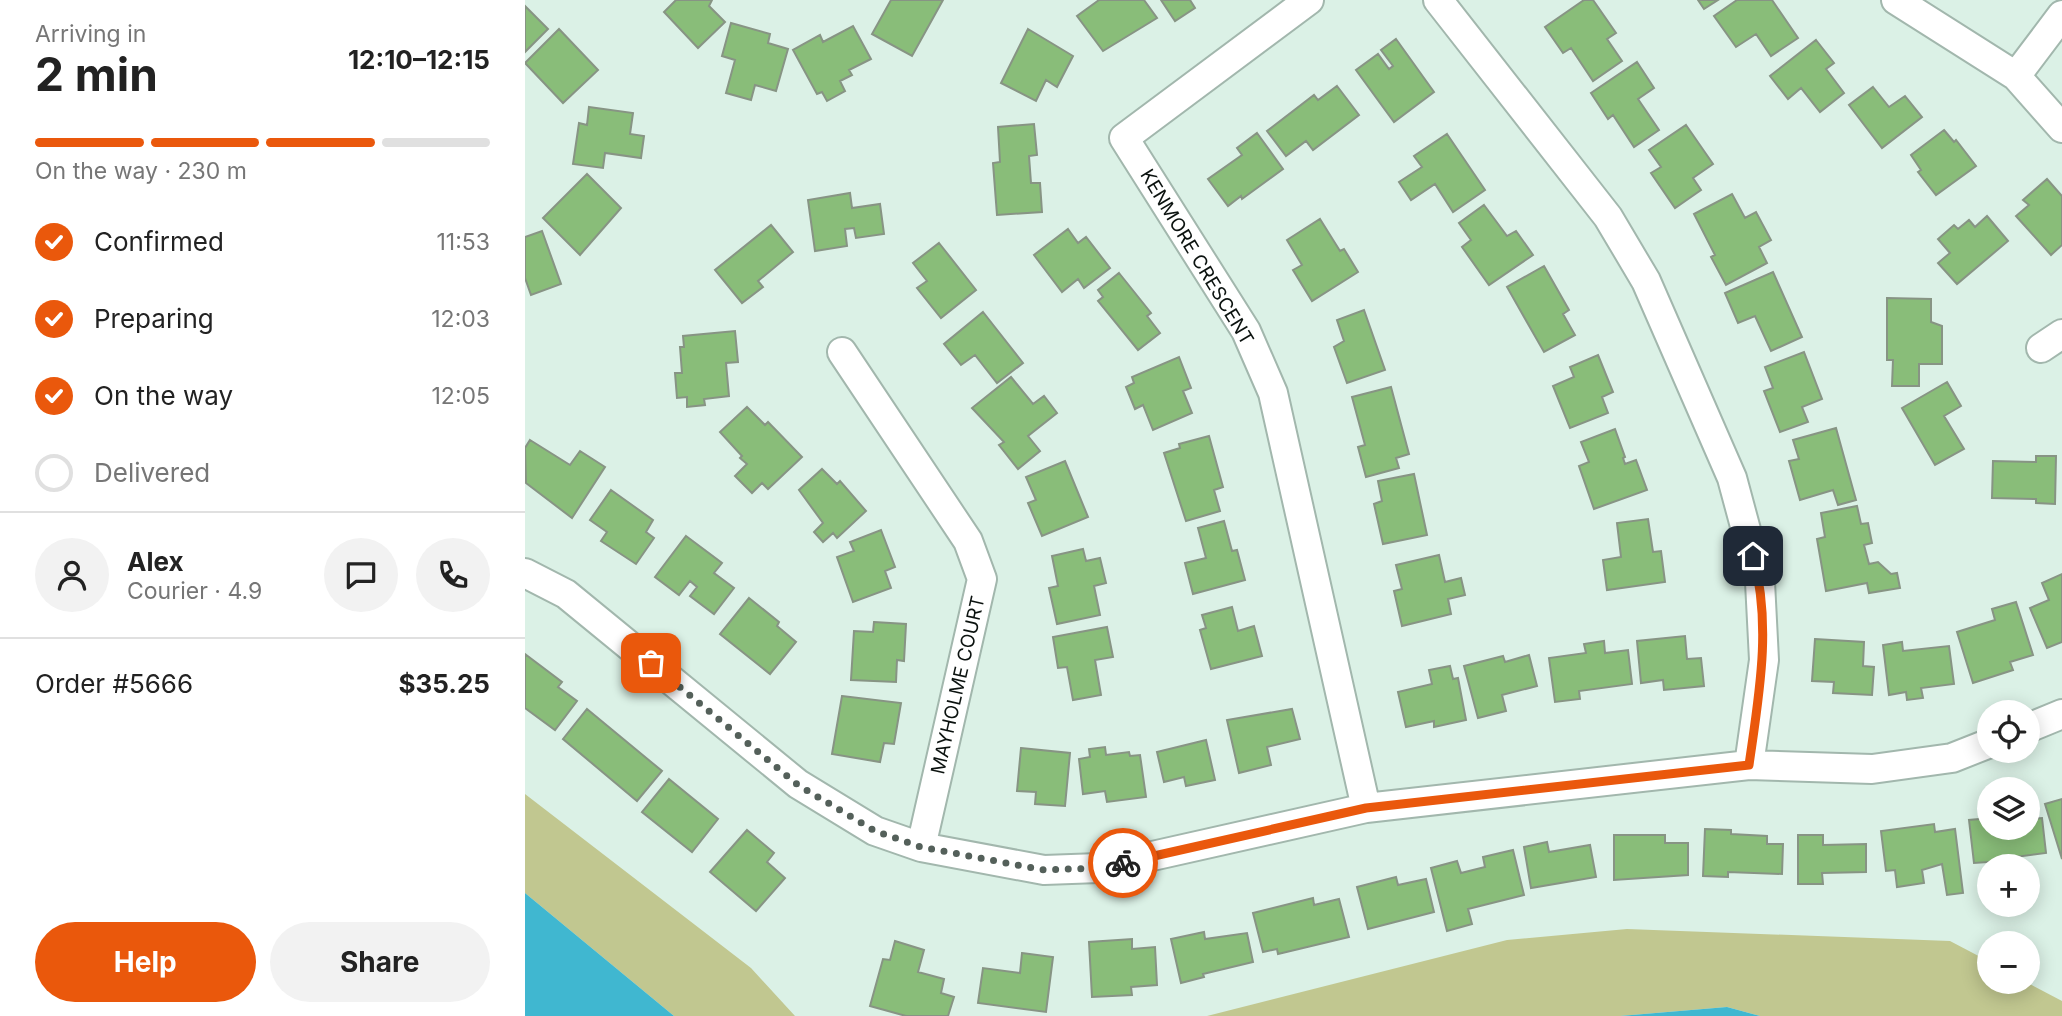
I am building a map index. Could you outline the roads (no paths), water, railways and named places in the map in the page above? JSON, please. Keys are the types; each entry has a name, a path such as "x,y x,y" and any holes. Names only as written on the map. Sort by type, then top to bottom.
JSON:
{"street":[{"name":"KENMORE CRESCENT","path":"1309,0 1124,138 1246,331 1273,393 1366,808"},
{"path":"1438,0 1608,218 1646,281 1733,478 1760,582 1764,660 1749,765"},
{"path":"1896,0 2016,76 2062,128"},
{"path":"2016,76 2062,15"},
{"name":"MAYHOLME COURT","path":"842,352 968,541 982,579 921,847"},
{"path":"525,573 566,594 798,785 875,831 921,847 1044,870 1099,868 1366,808 1749,765 1872,769 1952,758 1977,748"},
{"path":"2040,723 2062,714"}],"water":[{"path":"525,893 674,1016 525,1016"},
{"path":"1727,1007 1760,1016 1620,1016"}]}
